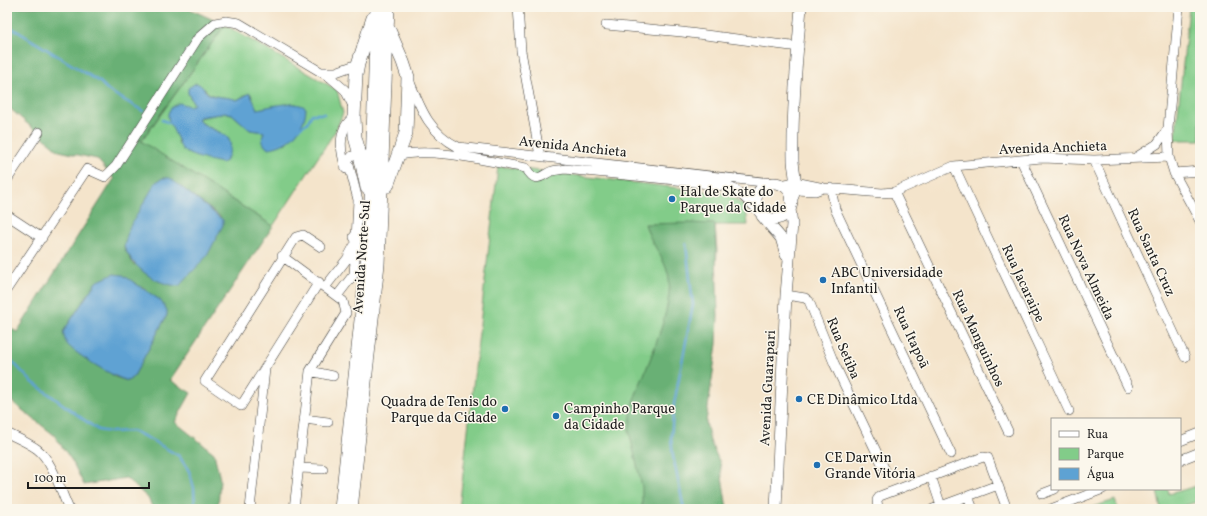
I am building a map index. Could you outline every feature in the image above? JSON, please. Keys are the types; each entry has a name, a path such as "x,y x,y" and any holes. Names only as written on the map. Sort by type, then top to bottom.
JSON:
{"main road":[{"name":"Avenida Norte-Sul","path":"351,509 378,264 376,208 381,54 377,7"},
{"path":"376,208 355,137 354,113 358,64 377,7"},
{"name":"Avenida Norte-Sul","path":"381,54 387,26 388,7"},
{"path":"376,208 406,134 408,77 387,26"},
{"path":"358,64 364,56 381,54 400,58 403,62"},
{"path":"360,154 378,159 397,156"},
{"name":"Avenida Norte-Sul","path":"341,509 360,276 370,226 376,208"},
{"path":"356,239 363,235 370,226"}],"street":[{"path":"518,7 521,52 540,157 552,166 552,172"},
{"name":"Avenida Guarapari","path":"776,509 786,295 792,224 793,162 801,7"},
{"path":"1180,7 1168,128 1169,157 1174,173 1200,221"},
{"path":"7,289 87,169 105,177 116,166 198,38 215,23 226,21 239,23 332,78 345,90 354,113 345,126 341,142 342,156 346,170 350,174"},
{"path":"606,25 682,32 799,47"},
{"path":"320,72 336,72 358,64"},
{"name":"Avenida Anchieta","path":"408,77 427,120 450,143 458,147 777,184 793,195 828,188 882,193 894,192 954,166 1042,158 1094,160 1169,157"},
{"path":"1134,158 1157,144 1168,128"},
{"path":"7,180 39,132"},
{"name":"Avenida Anchieta","path":"397,156 410,152 433,153 526,168 530,174 536,178 566,169 686,181 728,187 736,190 759,212"},
{"path":"360,154 356,154 349,158 348,164 358,200 356,239 360,276"},
{"path":"526,168 528,161 540,157"},
{"name":"Rua Nova Almeida","path":"1021,160 1128,387"},
{"name":"Rua Santa Cruz","path":"1094,160 1185,357"},
{"name":"Avenida Guarapari","path":"777,184 788,174 793,162"},
{"name":"Rua Jacaraipe","path":"954,166 1069,410"},
{"path":"1174,173 1200,171"},
{"path":"777,184 793,195 785,215 778,219 770,219 759,212 756,200 757,195 763,187 777,184"},
{"name":"Rua Itapoã","path":"828,188 835,209 951,454"},
{"name":"Rua Manguinhos","path":"894,192 1008,432"},
{"name":"Avenida Guarapari","path":"759,212 781,238 788,267"},
{"path":"7,215 42,238"},
{"path":"321,247 301,234 296,237 282,256 205,381 241,406 265,367 322,284 342,267 356,239"},
{"path":"282,256 345,302 346,313 310,371 294,509"},
{"path":"342,267 360,276"},
{"path":"338,296 360,276"},
{"name":"Rua Setiba","path":"786,295 804,298 809,301 834,363 885,470"},
{"path":"250,509 265,367"},
{"path":"310,371 334,376"},
{"path":"249,393 262,398"},
{"path":"304,419 328,422"},
{"path":"7,433 37,449 42,454 49,463 68,509"},
{"path":"1181,441 1200,433"},
{"path":"1181,460 1200,452"},
{"path":"878,509 876,500 880,496 986,457 990,461 1007,509"},
{"path":"299,468 323,469"},
{"path":"931,476 937,508 998,485"},
{"path":"1042,494 1052,490"},
{"path":"1051,509 1100,490"},
{"path":"968,496 973,509"}],"green space":[{"path":"7,7 185,7 225,25 141,141 273,226 170,380 191,393 175,422 214,453 220,479 218,509 153,509 148,498 126,478 84,485 72,461 54,435 7,398 7,326 17,332 114,179 97,159 59,151 7,106","holes":["163,178 170,179 221,217 134,265 124,247","96,282 143,287 167,315 134,376 128,381 115,377 63,332"]},
{"path":"1189,7 1200,7 1200,140 1175,140"},
{"path":"225,25 337,90 343,113 336,130 273,226 141,142","holes":["205,89 207,92 215,96 237,100 247,94 251,94 253,103 257,109 296,104 297,132 285,144 261,130 250,130 232,114 224,112 198,118 205,125 226,136 229,140 178,143 177,136 190,106 194,104 188,93"]},
{"path":"498,166 728,194 746,207 748,225 715,225 717,251 698,509 459,509"},
{"path":"645,224 715,224 718,315 717,344 706,422 710,441 720,463 727,509 642,509 642,487 629,431 633,402 664,320 668,303 669,287 666,268 647,231"},
{"path":"1200,485 1200,501 1173,509 1161,509 1157,491 1168,490 1169,494"},
{"path":"1115,500 1118,509 1086,509"}],"water":[{"path":"196,83 201,85 207,93 214,96 237,100 250,93 257,109 282,104 301,105 306,108 305,116 299,130 294,136 282,144 267,148 262,140 264,132 250,130 232,114 224,112 221,114 200,117 198,119 204,124 228,138 230,150 226,161 221,163 191,155 181,147 169,122 168,114 173,106 179,103 190,106 194,104 188,93 188,88"},
{"path":"163,178 170,178 223,220 223,225 207,256 179,286 161,282 146,274 128,255 124,247 129,228 156,182"},
{"path":"114,274 123,275 160,300 167,310 167,315 134,376 128,381 105,371 78,354 67,344 63,332 96,282"}],"waterway":[{"path":"7,25 100,82 109,91 143,111"},
{"path":"298,129 307,123 312,114 324,114"},
{"path":"162,120 170,123"},
{"path":"684,509 673,456 671,438 674,404 693,305 686,244"},
{"path":"7,356 31,381 98,430 110,432 132,431 146,437 179,456 189,471 194,488 195,509"}],"place":[{"name":"Hal de Skate do Parque da Cidade","path":"672,199"},
{"name":"ABC Universidade Infantil","path":"823,280"},
{"name":"CE Dinâmico Ltda","path":"799,399"},
{"name":"Quadra de Tenis do Parque da Cidade","path":"505,409"},
{"name":"Campinho Parque da Cidade","path":"556,416"},
{"name":"CE Darwin Grande Vitória","path":"817,465"}]}
